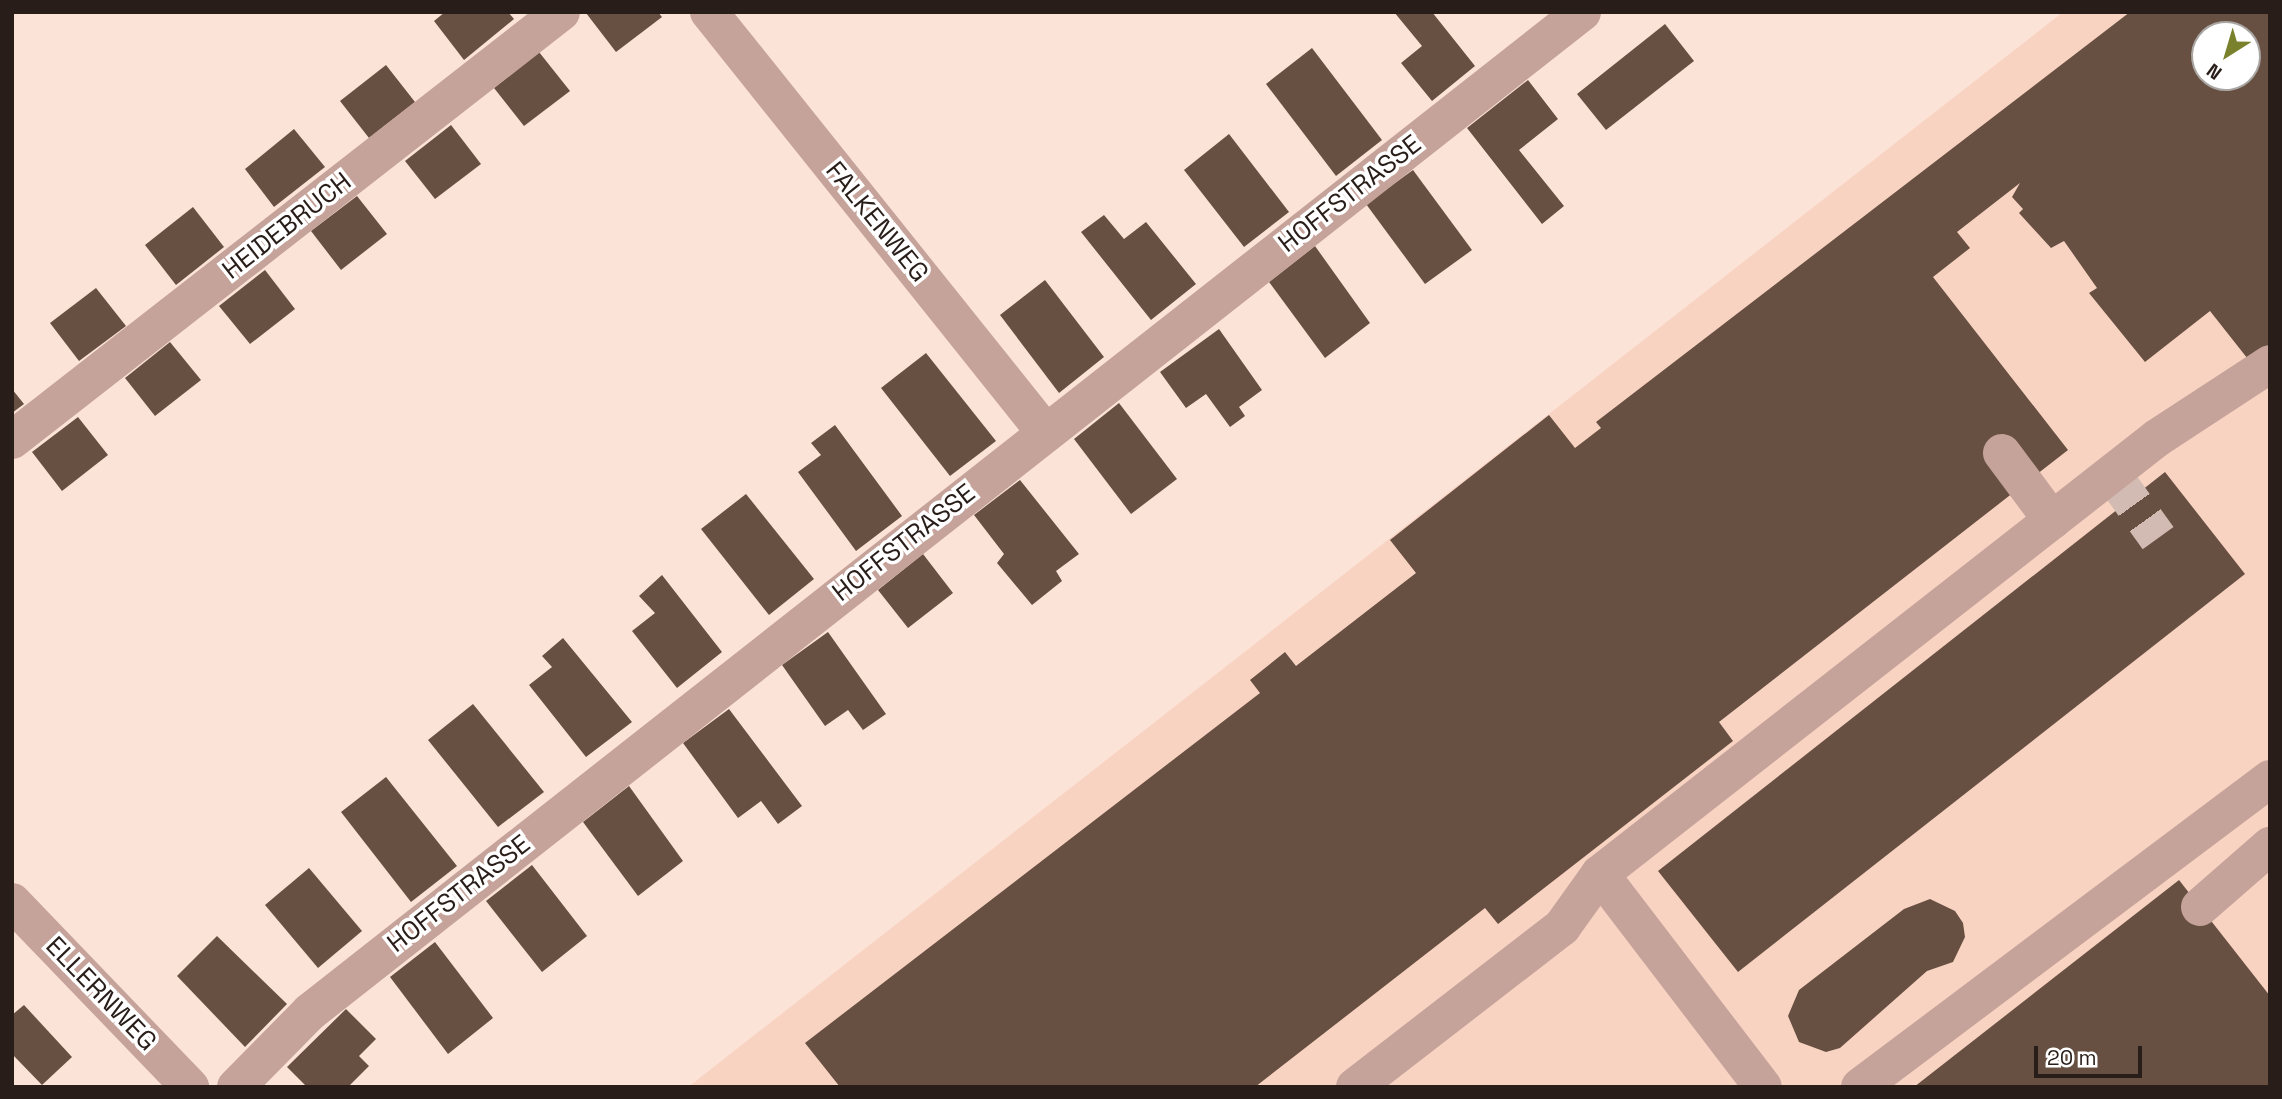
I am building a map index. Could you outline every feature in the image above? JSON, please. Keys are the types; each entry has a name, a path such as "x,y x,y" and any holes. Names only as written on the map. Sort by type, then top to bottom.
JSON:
{"street":[{"name":"HEIDEBRUCH","path":"12,440 561,12"},
{"name":"FALKENWEG","path":"709,12 1045,432"},
{"name":"HOFFSTRASSE","path":"236,1087 310,1012 1582,12"},
{"path":"1355,1087 1562,927 1600,874 2157,438 2270,364"},
{"path":"2002,453 2052,520"},
{"path":"1860,1087 2270,779"},
{"path":"2200,907 2264,861 2218,818"},
{"path":"1600,874 1763,1087"},
{"name":"ELLERNWEG","path":"12,902 190,1087"}],"shaded area":[{"path":"2063,12 2270,12 2270,1087 688,1087"}],"building":[{"path":"445,12 508,12 514,19 464,60 434,21"},
{"path":"658,12 662,17 616,52 586,13"},
{"path":"1394,12 1432,12 1475,66 1432,101 1401,63 1422,46"},
{"path":"2130,12 2270,12 2270,357 2255,368 2210,311 2145,362 2089,293 2097,288 2064,241 2051,248 2019,213 2023,209 2012,197 2020,183 1957,232 1970,248 1933,277 2068,450 1719,722 1733,741 1498,924 1485,908 1255,1087 840,1087 805,1043 1260,693 1250,680 1285,652 1296,666 1416,573 1390,540 1549,415 1575,448 1601,428 1596,422"},
{"path":"1665,24 1694,61 1606,130 1577,94"},
{"path":"1312,48 1382,140 1336,176 1266,84"},
{"path":"539,52 570,91 524,126 494,88"},
{"path":"386,65 415,102 369,138 340,101"},
{"path":"1528,80 1558,119 1519,150 1564,206 1542,224 1467,128"},
{"path":"451,125 481,164 435,199 405,161"},
{"path":"294,129 325,167 274,207 245,169"},
{"path":"1229,134 1289,212 1244,247 1184,170"},
{"path":"1413,170 1472,250 1425,284 1366,204"},
{"path":"357,196 387,234 341,270 311,231"},
{"path":"193,207 224,247 176,285 145,245"},
{"path":"1104,215 1124,239 1146,222 1196,284 1151,320 1081,232"},
{"path":"1315,246 1370,323 1325,358 1269,282"},
{"path":"265,270 295,309 250,344 219,306"},
{"path":"1045,280 1104,357 1059,393 1000,315"},
{"path":"96,288 126,326 79,361 50,323"},
{"path":"1219,329 1262,390 1239,407 1245,416 1230,427 1206,394 1186,408 1160,372"},
{"path":"170,342 201,380 155,416 125,378"},
{"path":"926,353 996,441 950,476 881,388"},
{"path":"12,389 24,404 12,413"},
{"path":"1119,403 1177,479 1131,514 1074,439"},
{"path":"78,417 108,455 62,491 32,452"},
{"path":"835,425 902,516 856,551 798,472 821,455 811,443"},
{"path":"2165,472 2245,574 1738,972 1658,871"},
{"path":"1020,480 1079,554 1056,571 1062,581 1032,605 997,563 1004,554 974,515"},
{"path":"746,494 814,579 769,615 701,529"},
{"path":"923,554 953,593 908,628 878,590"},
{"path":"662,575 722,652 677,688 632,631 655,613 639,596"},
{"path":"828,632 886,714 863,730 848,710 825,726 782,665"},
{"path":"563,638 632,722 586,757 529,685 552,667 542,656"},
{"path":"473,704 544,792 498,827 428,740"},
{"path":"729,709 802,806 778,824 761,801 738,818 683,743"},
{"path":"386,777 457,866 411,902 341,812"},
{"path":"629,786 683,861 638,896 583,822"},
{"path":"532,865 587,936 542,972 486,901"},
{"path":"309,868 362,931 318,968 265,905"},
{"path":"2179,880 2270,996 2270,1087 1914,1087"},
{"path":"1930,899 1955,911 1963,923 1965,937 1953,962 1927,971 1840,1048 1826,1052 1799,1042 1788,1016 1799,990 1904,909"},
{"path":"217,936 287,1004 245,1047 177,976"},
{"path":"435,942 493,1018 448,1054 390,977"},
{"path":"24,1005 72,1057 42,1085 12,1054 12,1015"},
{"path":"346,1009 376,1039 359,1056 369,1066 348,1087 307,1087 287,1067"}],"tunnel":[{"path":"2112,474 2158,538"}]}
